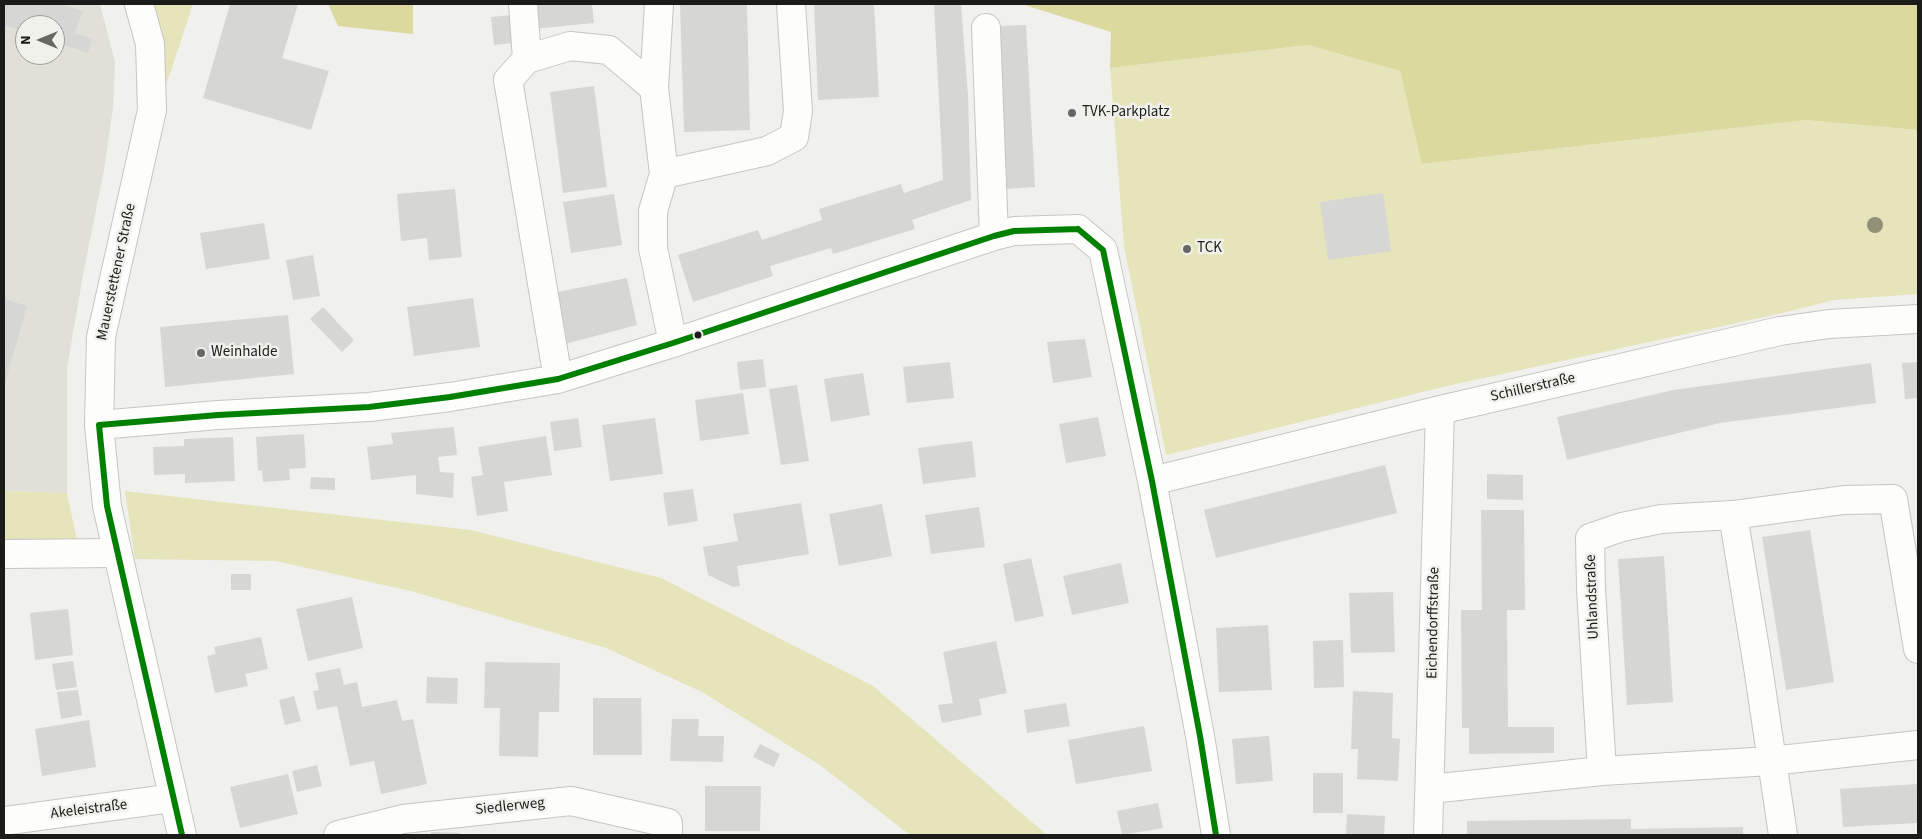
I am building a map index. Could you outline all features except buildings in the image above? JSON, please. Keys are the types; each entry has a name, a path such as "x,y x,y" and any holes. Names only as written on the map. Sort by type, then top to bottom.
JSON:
{"street":[{"name":"Mauerstettener Straße","path":"139,4 150,44 152,110 101,337 99,425 107,506 182,835"},
{"path":"523,4 527,59"},
{"path":"659,4 654,88 664,174 653,211 653,248 673,343"},
{"path":"664,174 767,152 794,137 798,111 791,4"},
{"path":"986,28 994,236"},
{"path":"558,380 508,80 527,59 570,46 609,50 654,88"},
{"path":"99,425 218,415 369,407 450,397 558,380 994,236 1014,231 1078,229 1103,250 1152,481 1200,736 1216,835"},
{"name":"Schillerstraße","path":"1152,481 1440,410 1780,331 1829,324 1918,319"},
{"name":"Eichendorffstraße","path":"1428,835 1440,410"},
{"name":"Uhlandstraße","path":"1602,770 1591,589 1590,538 1622,527 1661,520 1733,515 1844,500 1893,499 1918,649"},
{"path":"1733,515 1783,835"},
{"path":"4,554 117,553"},
{"path":"1430,789 1602,770 1770,761 1918,745"},
{"name":"Akeleistraße","path":"4,821 173,798"},
{"name":"Siedlerweg","path":"338,835 404,819 572,800 668,823 668,835"}],"shaded area":[{"path":"61,4 100,4 115,62 113,108 104,170 67,368 67,493 4,491 4,25 15,29 15,65 65,65 65,45 87,52 75,33 83,11"},
{"path":"150,4 193,4 166,86 161,44"},
{"path":"328,4 413,4 413,34 338,26"},
{"path":"1021,4 1918,4 1918,130 1805,120 1422,164 1400,71 1308,45 1110,68 1111,32"},
{"path":"1308,45 1400,71 1423,164 1805,120 1918,130 1918,294 1834,300 1778,314 1447,386 1166,455 1124,246 1110,68"},
{"path":"4,491 67,493 78,545 4,544"},
{"path":"125,491 471,530 661,578 873,686 1047,835 910,835 820,765 702,692 606,648 411,591 276,561 135,559"}],"transit line":[{"path":"1078,229 1103,250 1152,481 1200,736 1216,835"},
{"path":"99,425 218,415 369,407 450,397 558,379 673,343 994,236 1014,231 1078,229"},
{"path":"99,425 107,506 182,835"}],"place":[{"name":"TVK-Parkplatz","path":"1072,113"},
{"name":"TCK","path":"1187,249"},
{"name":"Weinhalde","path":"201,353"}]}
